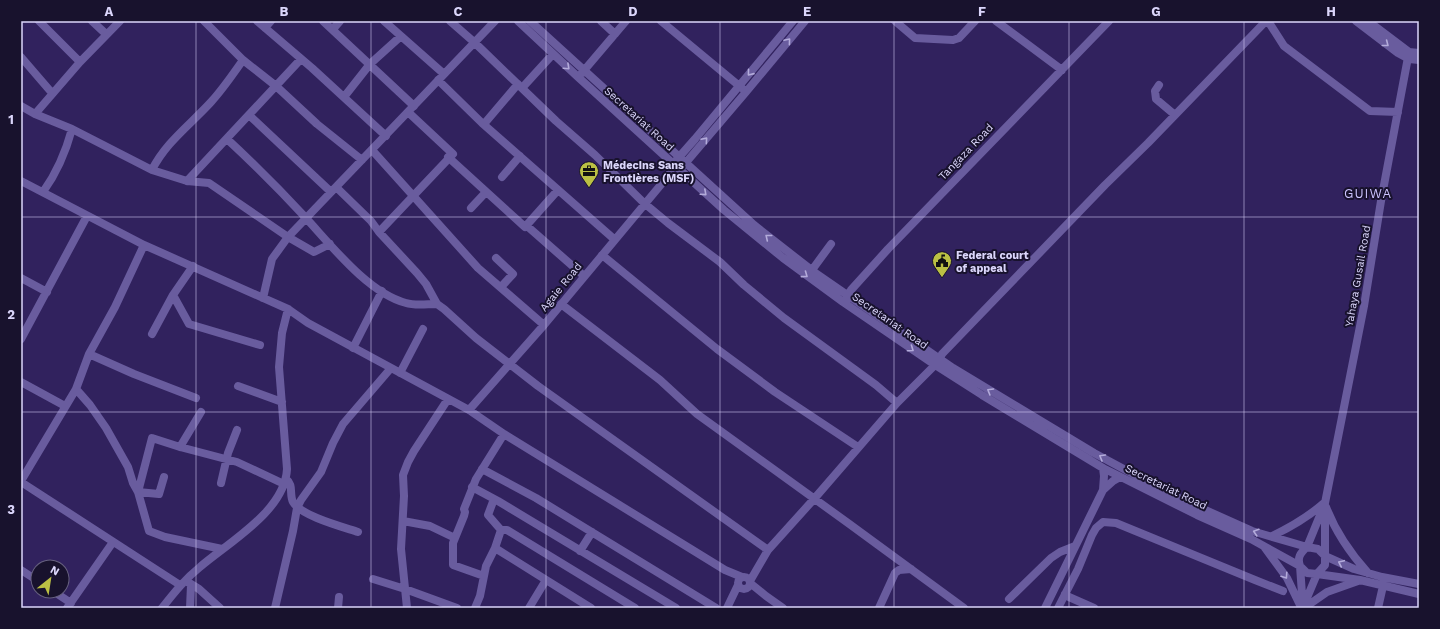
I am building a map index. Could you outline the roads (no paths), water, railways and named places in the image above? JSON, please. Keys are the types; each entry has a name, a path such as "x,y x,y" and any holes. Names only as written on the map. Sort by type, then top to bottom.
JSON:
{"street":[{"path":"39,21 80,62"},
{"path":"92,21 106,34"},
{"path":"35,114 80,62 120,21"},
{"path":"204,21 243,60 276,86 317,124 362,160"},
{"path":"257,21 386,136"},
{"path":"265,28 271,21"},
{"path":"323,21 414,106"},
{"path":"333,29 340,21"},
{"path":"384,21 444,74"},
{"path":"450,21 556,121 595,155 644,203 720,262 744,285 784,318 897,403"},
{"path":"263,298 272,260 288,237 495,21"},
{"name":"Secretariat Road","path":"518,21 578,77 682,166 846,299"},
{"name":"Secretariat Road","path":"530,21 584,70 675,160"},
{"path":"601,21 615,34"},
{"path":"578,77 626,21"},
{"path":"661,21 746,92"},
{"path":"669,175 675,160 695,139 793,21"},
{"path":"669,175 682,166 805,21"},
{"path":"895,21 915,38 953,40 959,38 975,21"},
{"path":"996,21 1062,70"},
{"name":"Tangaza Road","path":"846,299 888,250 1109,21"},
{"path":"727,608 768,550 897,403 938,362 942,354 1105,185 1267,21 1284,46 1370,111 1398,112"},
{"path":"1356,21 1398,53 1409,55 1419,53"},
{"path":"1368,21 1409,55 1419,60"},
{"path":"344,97 370,64 400,36"},
{"path":"484,124 553,54"},
{"name":"Yahaya Gusail Road","path":"1307,547 1325,503 1364,306 1381,201 1409,55"},
{"path":"21,57 52,93"},
{"path":"187,181 301,59"},
{"path":"152,170 170,144 212,101 243,60"},
{"path":"438,80 484,124 614,239"},
{"path":"1159,85 1155,91 1156,99 1175,115"},
{"path":"22,108 72,129 152,170 187,181 209,183 288,237 314,252 330,244"},
{"path":"379,232 448,157 453,154 408,112"},
{"path":"250,115 371,221 379,232 426,284 437,304 476,338 510,365 768,550"},
{"path":"43,192 50,182 70,139 72,129"},
{"path":"227,139 266,176 360,274 393,298 408,304 437,304"},
{"path":"372,150 478,268 544,325"},
{"path":"502,177 520,156"},
{"path":"448,157 525,227 527,226 584,276"},
{"name":"Secretariat Road","path":"682,166 752,234 783,258 938,362 982,395 1103,468 1197,515 1251,539 1300,566"},
{"name":"Agaie Road","path":"469,410 510,365 644,203 669,175"},
{"path":"21,181 144,245 288,309 308,323 469,410 504,434 725,570 783,608"},
{"path":"527,226 558,190"},
{"path":"471,208 486,192"},
{"path":"21,339 87,216"},
{"path":"812,270 831,244"},
{"path":"144,245 115,307 89,354 76,389 21,482 114,542 186,584 199,589 220,608"},
{"path":"602,255 722,353 775,392 858,447"},
{"path":"496,258 513,274 501,287"},
{"path":"152,334 173,295 193,266"},
{"path":"21,278 47,292"},
{"path":"353,348 382,291"},
{"path":"173,295 189,324 260,345"},
{"path":"561,304 660,380 697,414 964,608"},
{"path":"162,608 186,584 199,568 264,513 285,482 286,454 279,367 282,333 288,309"},
{"path":"400,373 423,329"},
{"path":"89,354 134,374 196,398"},
{"name":"Secretariat Road","path":"938,362 1120,468 1204,510 1252,531 1307,547"},
{"path":"275,608 298,507 305,494 321,472 343,424 391,368"},
{"path":"21,382 65,406"},
{"path":"238,386 282,402"},
{"path":"76,389 90,405 106,428 128,467 133,483 138,492 149,531 222,549"},
{"path":"407,608 401,549 404,496 403,475 408,462 448,399"},
{"path":"180,447 201,412"},
{"path":"221,483 228,453 237,430"},
{"path":"484,576 453,565 453,547 472,487 504,434"},
{"path":"138,492 152,438 227,459 290,484 293,501 298,507 323,522 358,532"},
{"path":"1103,468 1103,490"},
{"path":"482,469 536,498 716,608"},
{"path":"138,492 159,494 164,477"},
{"path":"1045,608 1103,490 1120,477"},
{"path":"472,487 676,608"},
{"path":"494,499 488,515 501,530 507,530 635,608"},
{"path":"1272,536 1291,528 1308,517 1325,503 1342,541 1368,573"},
{"name":"Yahaya Gusail Road","path":"1325,503 1325,556"},
{"path":"403,521 430,526 455,538"},
{"path":"1058,608 1078,569 1092,535 1096,528 1104,522 1116,523 1283,591"},
{"path":"475,608 480,596 486,566 495,548 501,530"},
{"path":"580,550 592,532"},
{"path":"69,605 114,542"},
{"path":"1009,599 1051,558 1060,552 1075,546"},
{"path":"1264,546 1287,578 1303,608"},
{"path":"1303,608 1299,557 1301,552 1307,547 1318,549 1325,556 1354,569 1419,584"},
{"path":"495,548 591,608"},
{"path":"1303,608 1317,574 1324,565 1325,556"},
{"path":"1300,566 1307,573 1360,580 1419,594"},
{"path":"21,570 30,576"},
{"path":"880,608 895,573 899,570 911,570"},
{"path":"373,579 457,608"},
{"path":"529,608 546,580"},
{"path":"1303,608 1327,592 1360,580"},
{"path":"186,584 190,608"},
{"path":"1378,608 1383,586"},
{"path":"1065,594 1094,608"},
{"path":"338,608 339,597"}],"place":[{"name":"Médecins Sans Frontières (MSF)","path":"589,188"},
{"name":"Federal court of appeal","path":"942,278"}],"district":[{"name":"GUIWA","path":"1368,193"}]}
